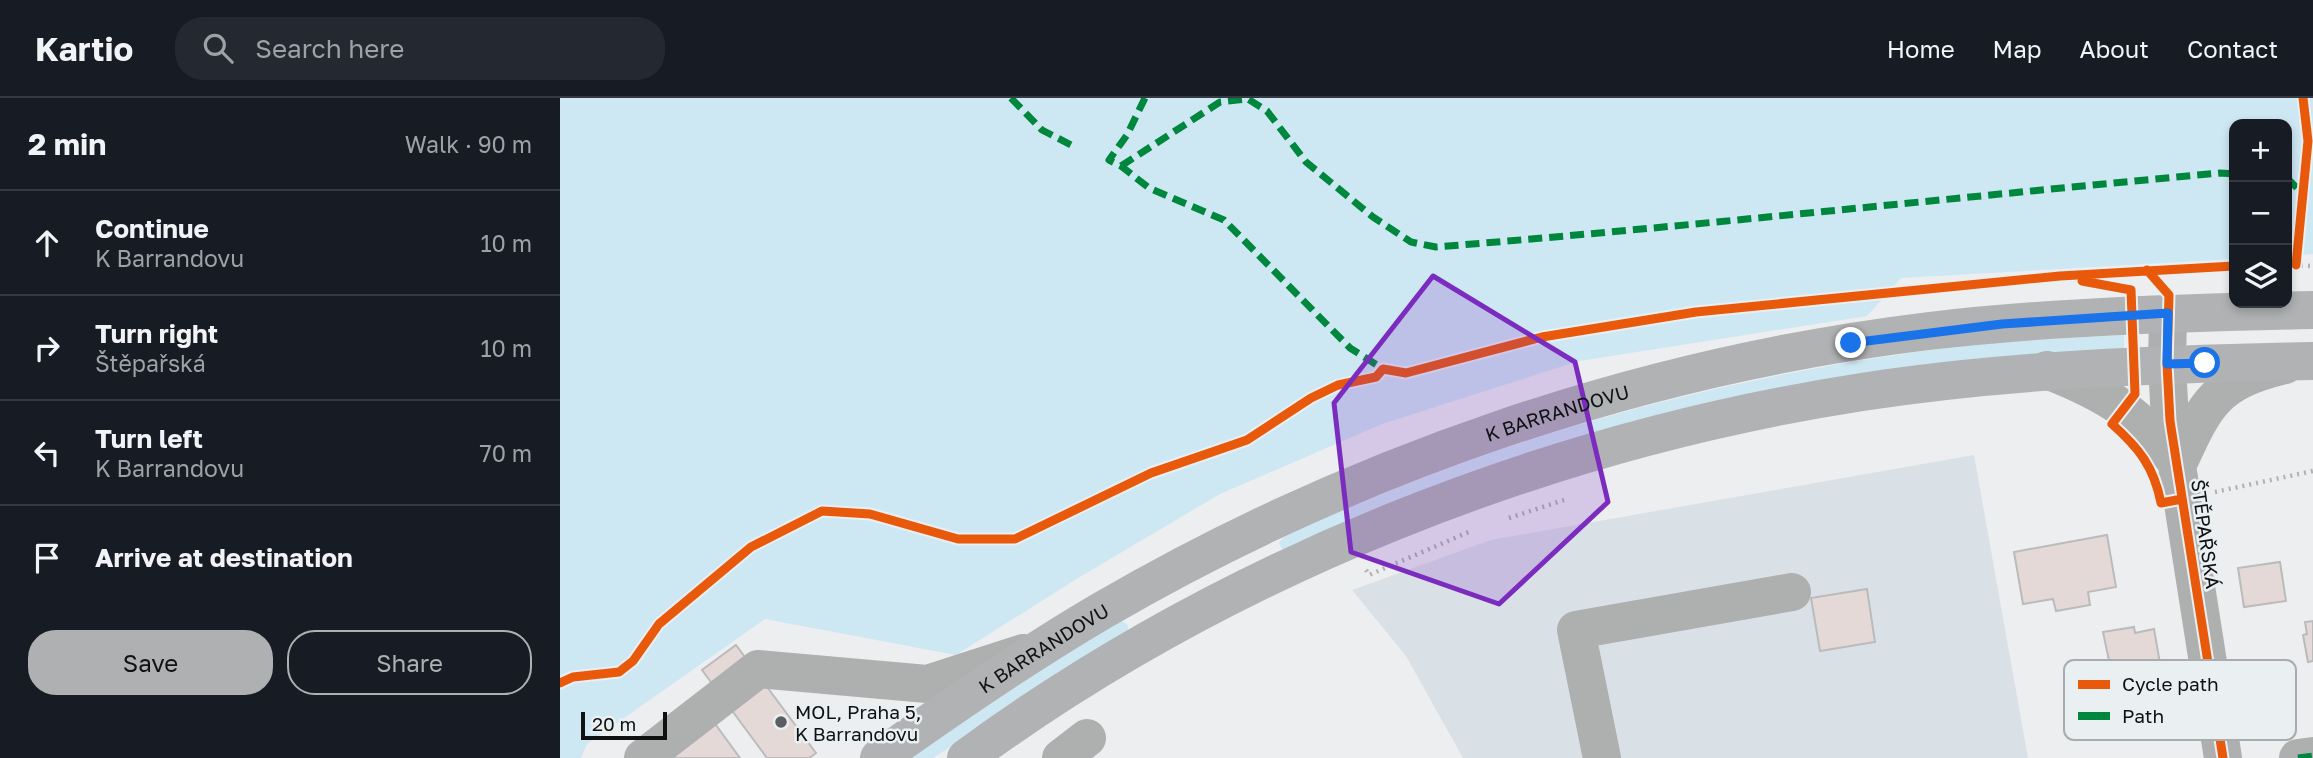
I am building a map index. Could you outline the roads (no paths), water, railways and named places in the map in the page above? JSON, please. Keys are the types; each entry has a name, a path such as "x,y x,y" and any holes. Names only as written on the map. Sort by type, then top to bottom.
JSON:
{"main road":[{"name":"K BARRANDOVU","path":"878,758 1041,647 1107,608 1244,536 1309,505 1414,461 1546,415 1701,373 1851,343 2169,304 2313,310"},
{"path":"966,758 1089,676 1256,584 1360,537 1504,481 1652,436 1807,401 1913,385 2047,370 2306,361"}],"street":[{"name":"ŠTĚPAŘSKÁ","path":"2169,304 2167,364 2171,421 2208,660"},
{"path":"2180,482 2199,418 2218,394 2244,378 2306,361"},
{"path":"2047,370 2090,387 2124,408 2159,441 2180,482"},
{"path":"1602,758 1576,630 1792,592"},
{"path":"643,758 758,669 927,684 1041,647"},
{"name":"ŠTĚPAŘSKÁ","path":"2220,740 2223,758"},
{"path":"2298,758 2313,756"}],"place":[{"name":"MOL, Praha 5, K Barrandovu","path":"781,722"}]}
